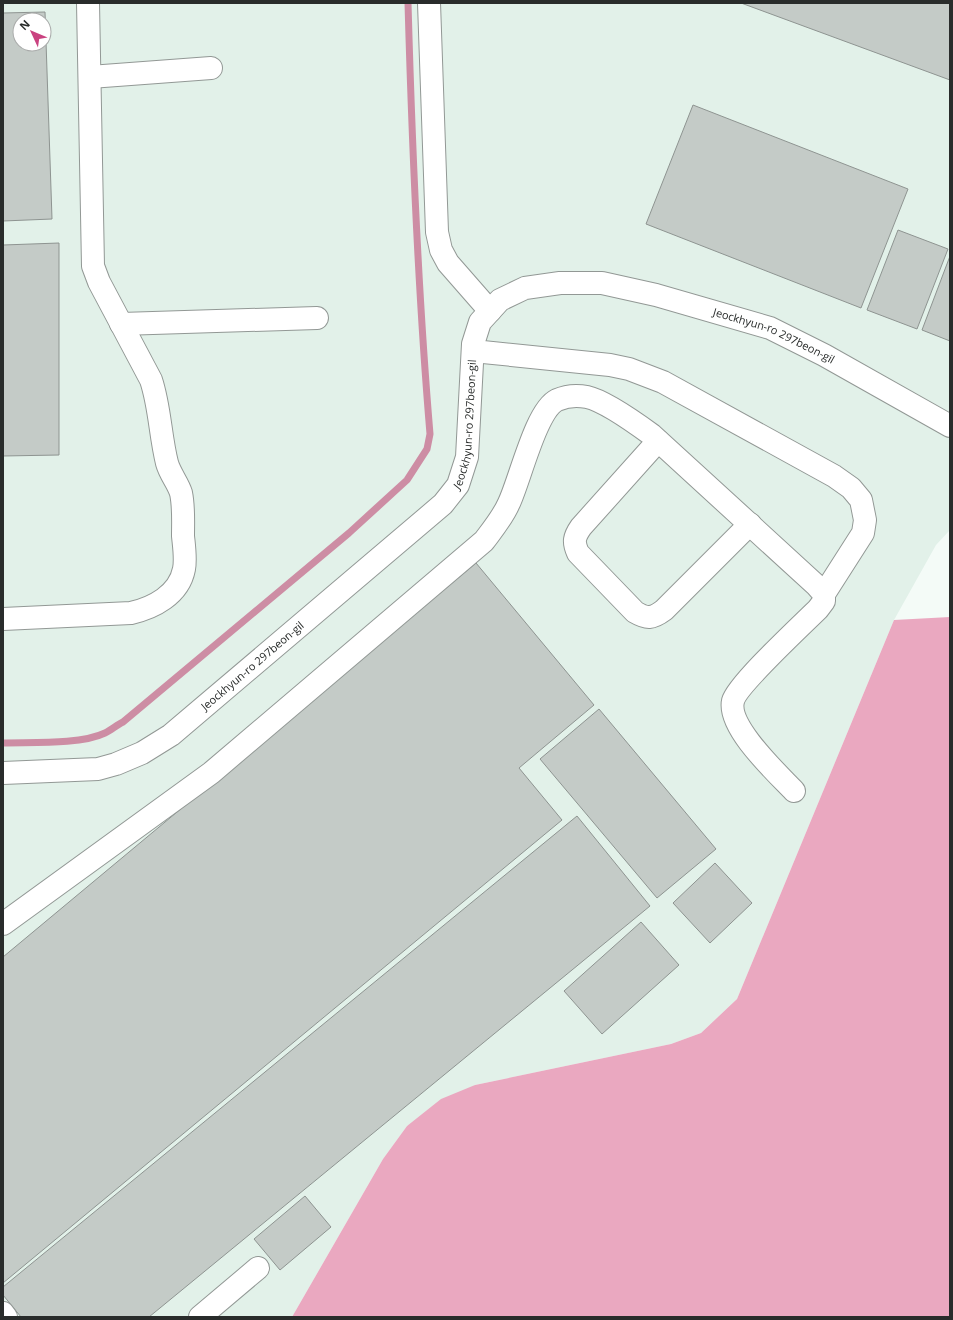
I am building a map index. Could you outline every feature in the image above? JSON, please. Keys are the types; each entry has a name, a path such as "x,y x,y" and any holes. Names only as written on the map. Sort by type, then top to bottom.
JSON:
{"street":[{"path":"3,619 131,613 146,610 157,604 172,592 179,582 184,569 183,506 180,492 171,475 167,463 159,406 153,386 98,282 94,266 88,3"},
{"path":"429,3 437,232 441,250 448,264 490,311"},
{"path":"90,77 211,68"},
{"name":"Jeockhyun-ro 297beon-gil","path":"3,772 98,769 116,764 142,753 171,735 443,504 458,485 467,458 473,344 480,322 500,300 525,288 560,283 602,283 656,295 770,328 790,337 950,426"},
{"path":"121,324 317,318"},
{"path":"473,351 610,366 645,374 834,476 851,488 861,500 865,520 863,533 824,594 824,601 739,690 733,702 735,716 744,736 794,790"},
{"path":"3,924 211,773 484,541 498,523 509,503 545,411 557,400 572,396 588,397 628,418 658,441 750,524 824,594"},
{"path":"658,441 581,527 576,535 574,544 578,554 635,612 644,617 655,616 664,610 750,524"},
{"path":"200,1317 258,1268"},
{"path":"3,1313 6,1317"}],"shaded area":[{"path":"3,3 950,3 950,530 936,545 894,620 737,999 701,1033 671,1044 475,1085 407,1126 383,1159 292,1317 3,1317"},
{"path":"950,617 950,1317 292,1317 383,1159 407,1126 441,1099 475,1085 671,1044 701,1033 737,999 894,620"}],"building":[{"path":"741,3 950,3 950,80"},
{"path":"3,13 12,13 12,52 46,52 52,219 3,221"},
{"path":"693,105 908,189 861,308 646,224"},
{"path":"898,230 948,249 917,329 867,310"},
{"path":"59,243 59,455 3,456 3,245"},
{"path":"950,256 950,341 922,330"},
{"path":"476,563 594,705 519,768 562,820 3,1283 3,957"},
{"path":"599,709 716,849 657,898 540,759"},
{"path":"577,816 650,906 149,1317 21,1317 3,1295 3,1287"},
{"path":"715,863 752,903 710,943 673,903"},
{"path":"641,922 679,965 602,1034 564,991"},
{"path":"305,1196 331,1227 280,1270 254,1239"}],"waterway":[{"path":"3,743 55,742 95,737 123,722 349,533 407,480 427,449 430,434 416,219 408,3"}]}
